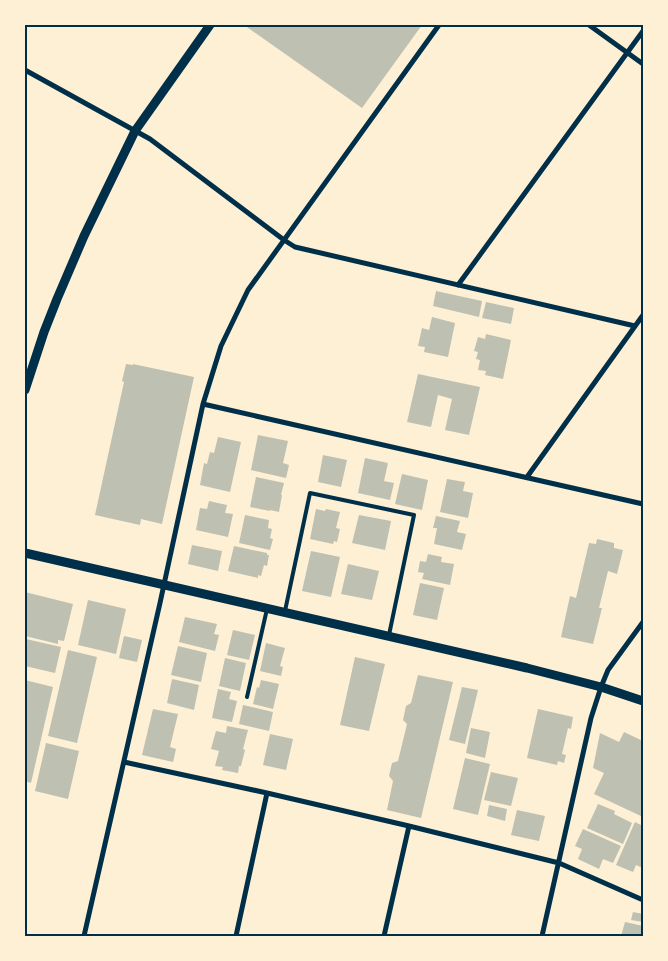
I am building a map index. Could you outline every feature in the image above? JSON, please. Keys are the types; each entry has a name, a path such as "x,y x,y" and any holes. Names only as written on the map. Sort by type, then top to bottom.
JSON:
{"street":[{"path":"25,390 57,299 84,236 135,131 210,25"},
{"path":"84,936 164,586 203,404 221,346 248,290 439,25"},
{"path":"589,25 643,64"},
{"path":"458,285 643,31"},
{"path":"25,70 150,139 295,247 635,326"},
{"path":"527,477 643,315"},
{"path":"203,404 643,504"},
{"path":"25,554 527,668 601,687 643,701"},
{"path":"542,936 591,718 608,670 643,622"},
{"path":"124,762 267,793 559,863 643,900"},
{"path":"236,936 267,793"},
{"path":"384,936 408,826"}],"lane":[{"path":"284,613 310,493 414,515 389,637"},
{"path":"247,697 267,609"}],"building":[{"path":"244,25 422,25 362,108"},
{"path":"436,291 482,301 479,317 433,306"},
{"path":"486,302 514,308 511,324 482,318"},
{"path":"432,317 455,323 448,357 424,352 425,347 418,346 422,328 429,330"},
{"path":"486,334 511,340 503,379 485,375 486,371 478,370 480,360 476,359 478,352 474,351 478,337 485,339"},
{"path":"126,364 194,377 162,524 141,519 140,525 95,515 124,382 122,381"},
{"path":"418,374 480,387 469,435 445,430 452,399 438,395 431,427 407,422"},
{"path":"258,435 288,441 283,463 289,465 286,478 251,470"},
{"path":"218,437 241,442 230,492 200,485 204,463 207,464 210,452 214,453"},
{"path":"323,455 347,460 341,487 318,482"},
{"path":"365,458 388,463 384,481 394,483 390,500 358,493"},
{"path":"402,474 428,480 422,510 395,504"},
{"path":"256,477 284,483 279,512 250,507"},
{"path":"447,479 465,482 463,491 473,493 468,518 440,512"},
{"path":"209,501 227,505 225,513 233,514 228,537 196,530 200,508 207,509"},
{"path":"316,509 340,512 336,528 340,529 337,542 334,541 333,544 310,539"},
{"path":"245,515 269,520 268,528 272,529 270,538 273,539 270,550 239,543"},
{"path":"359,515 391,521 385,550 352,543"},
{"path":"436,516 460,521 457,532 466,534 462,550 434,544 437,528 433,528"},
{"path":"597,539 614,543 614,548 623,550 617,574 608,571 599,608 602,608 593,644 561,637 570,596 576,598 589,543 596,544"},
{"path":"192,545 222,551 218,571 188,564"},
{"path":"234,546 269,555 267,566 264,565 261,576 258,575 258,578 228,571"},
{"path":"311,551 340,557 331,597 302,591"},
{"path":"428,554 442,557 441,562 454,564 450,585 422,579 424,573 418,572 420,561 426,562"},
{"path":"348,564 379,571 372,600 341,594"},
{"path":"420,583 444,588 437,620 413,615"},
{"path":"25,592 73,604 64,641 58,640 58,644 25,636"},
{"path":"88,600 126,609 116,654 78,645"},
{"path":"185,617 217,624 214,634 219,635 215,651 179,642"},
{"path":"233,630 255,635 249,660 227,655"},
{"path":"124,636 142,640 137,662 119,658"},
{"path":"26,639 61,647 55,673 25,666"},
{"path":"266,643 285,648 280,666 283,667 281,676 260,671"},
{"path":"178,646 207,653 201,682 171,675"},
{"path":"68,650 97,657 77,743 48,736"},
{"path":"355,657 385,664 369,731 340,725"},
{"path":"225,658 246,663 240,691 219,686"},
{"path":"418,675 453,682 421,818 387,810 393,781 389,776 392,763 398,761 407,724 403,720 406,706 411,703"},
{"path":"172,679 199,685 194,710 167,703"},
{"path":"25,680 53,687 31,783 25,781"},
{"path":"261,680 279,684 273,709 253,704 257,687 259,688"},
{"path":"462,687 478,690 465,744 449,740"},
{"path":"218,689 231,692 229,699 237,701 232,722 212,718"},
{"path":"243,705 273,712 269,731 239,724"},
{"path":"153,709 178,714 170,747 176,749 173,762 142,755"},
{"path":"538,709 573,717 571,729 568,728 562,754 566,755 564,763 558,761 557,765 527,758"},
{"path":"227,726 248,730 243,749 245,750 238,773 222,770 223,767 215,766 219,751 211,749 216,731 226,733"},
{"path":"471,728 490,732 485,758 466,753"},
{"path":"624,732 643,741 643,817 594,794 604,773 593,768 600,733 619,742"},
{"path":"270,734 293,739 286,770 263,765"},
{"path":"46,743 79,751 68,799 35,791"},
{"path":"465,758 490,764 478,815 453,809"},
{"path":"491,772 518,778 511,806 484,800"},
{"path":"598,804 615,811 614,814 632,823 623,844 587,828"},
{"path":"489,805 507,809 505,821 487,816"},
{"path":"517,810 545,816 539,841 511,835"},
{"path":"635,822 643,826 643,868 636,865 633,872 616,865"},
{"path":"583,829 621,846 613,863 603,859 599,869 578,859 582,849 575,846"},
{"path":"633,912 643,914 643,922 631,920"},
{"path":"625,922 643,926 643,936 621,936"}]}
